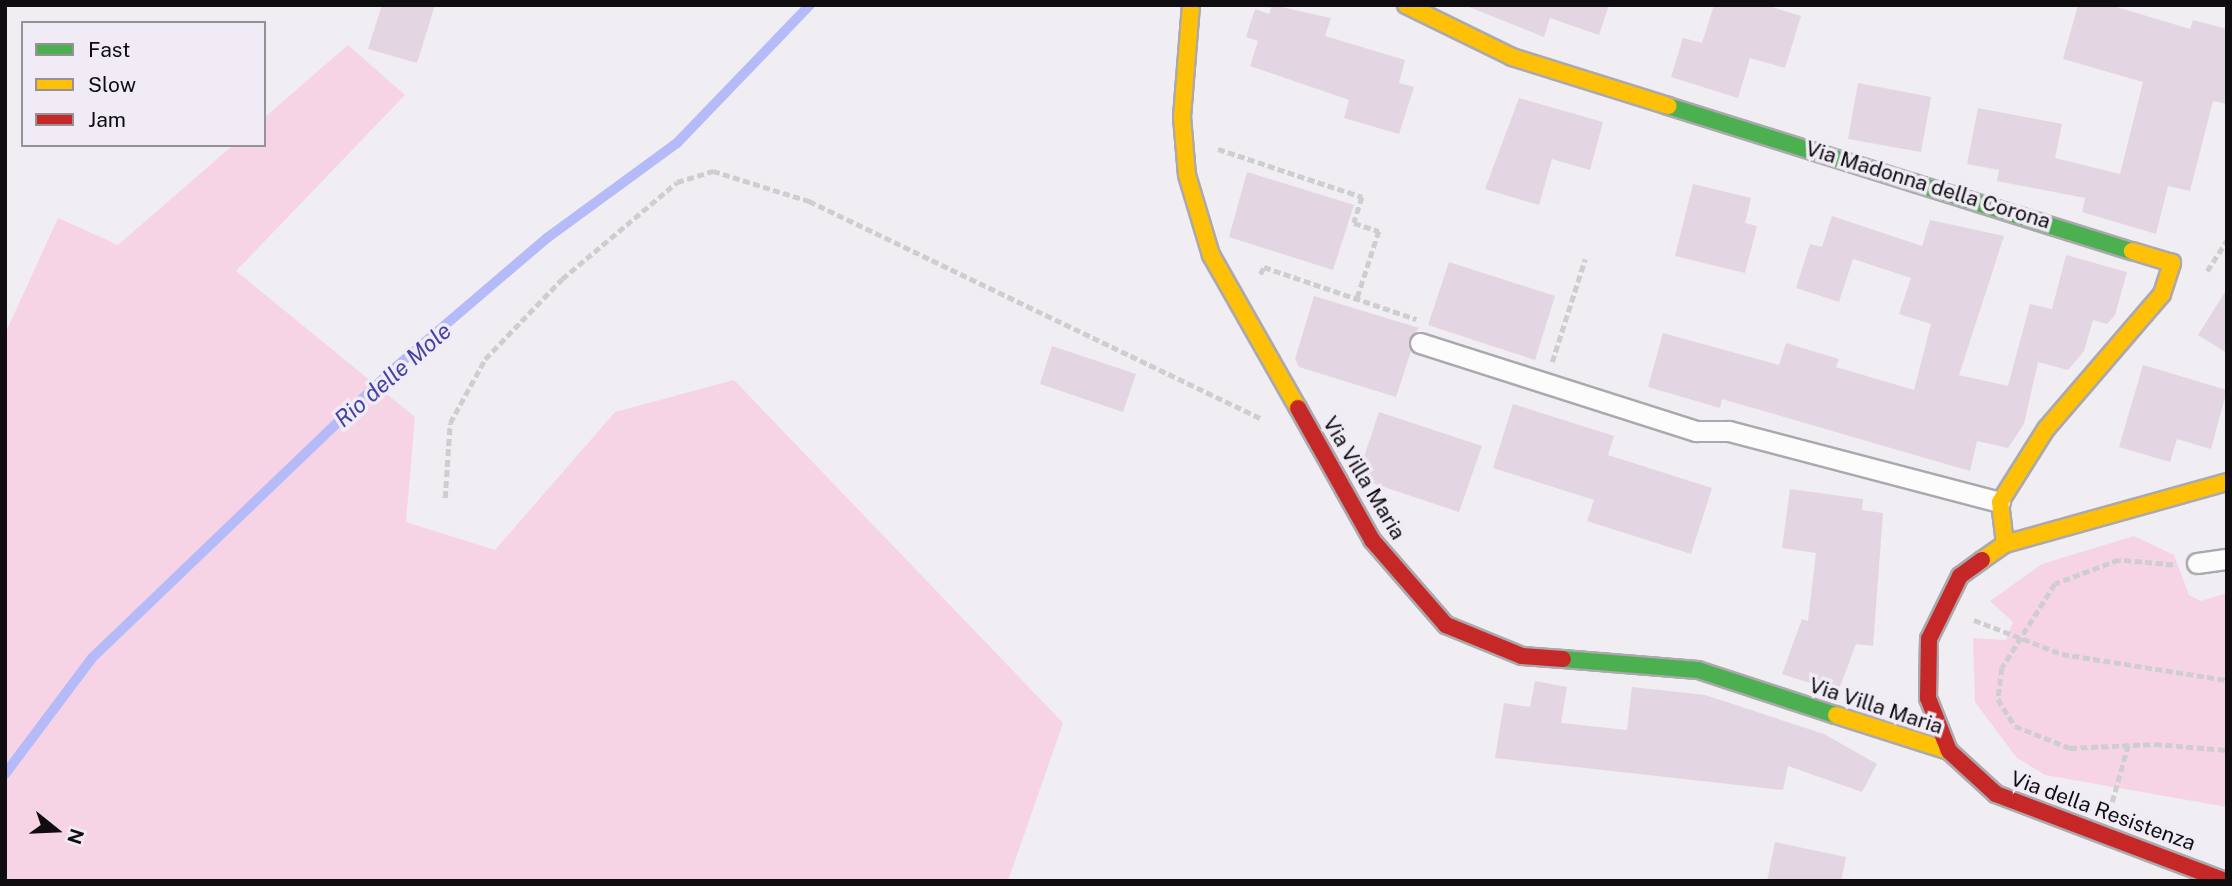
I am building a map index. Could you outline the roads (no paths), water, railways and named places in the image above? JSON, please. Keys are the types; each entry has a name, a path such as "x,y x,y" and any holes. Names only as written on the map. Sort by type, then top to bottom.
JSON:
{"street":[{"name":"Via Villa Maria","path":"1191,5 1184,138 1197,218 1231,296 1372,540 1446,625 1522,656 1698,670 1949,751"},
{"name":"Via Madonna della Corona","path":"1406,5 1512,57 2172,263 2162,293 2046,429 2000,502"},
{"name":"Via della Resistenza","path":"2225,881 1996,794 1949,751 1927,698 1929,639 1961,576 2005,544 2227,482"},
{"path":"2000,502 2005,544"}],"lane":[{"path":"1420,343 1696,431 1729,431 2000,502"},
{"path":"2197,563 2227,559"}],"waterway":[{"name":"Rio delle Mole","path":"5,774 92,658 390,372 547,238 677,143 810,5"}]}
